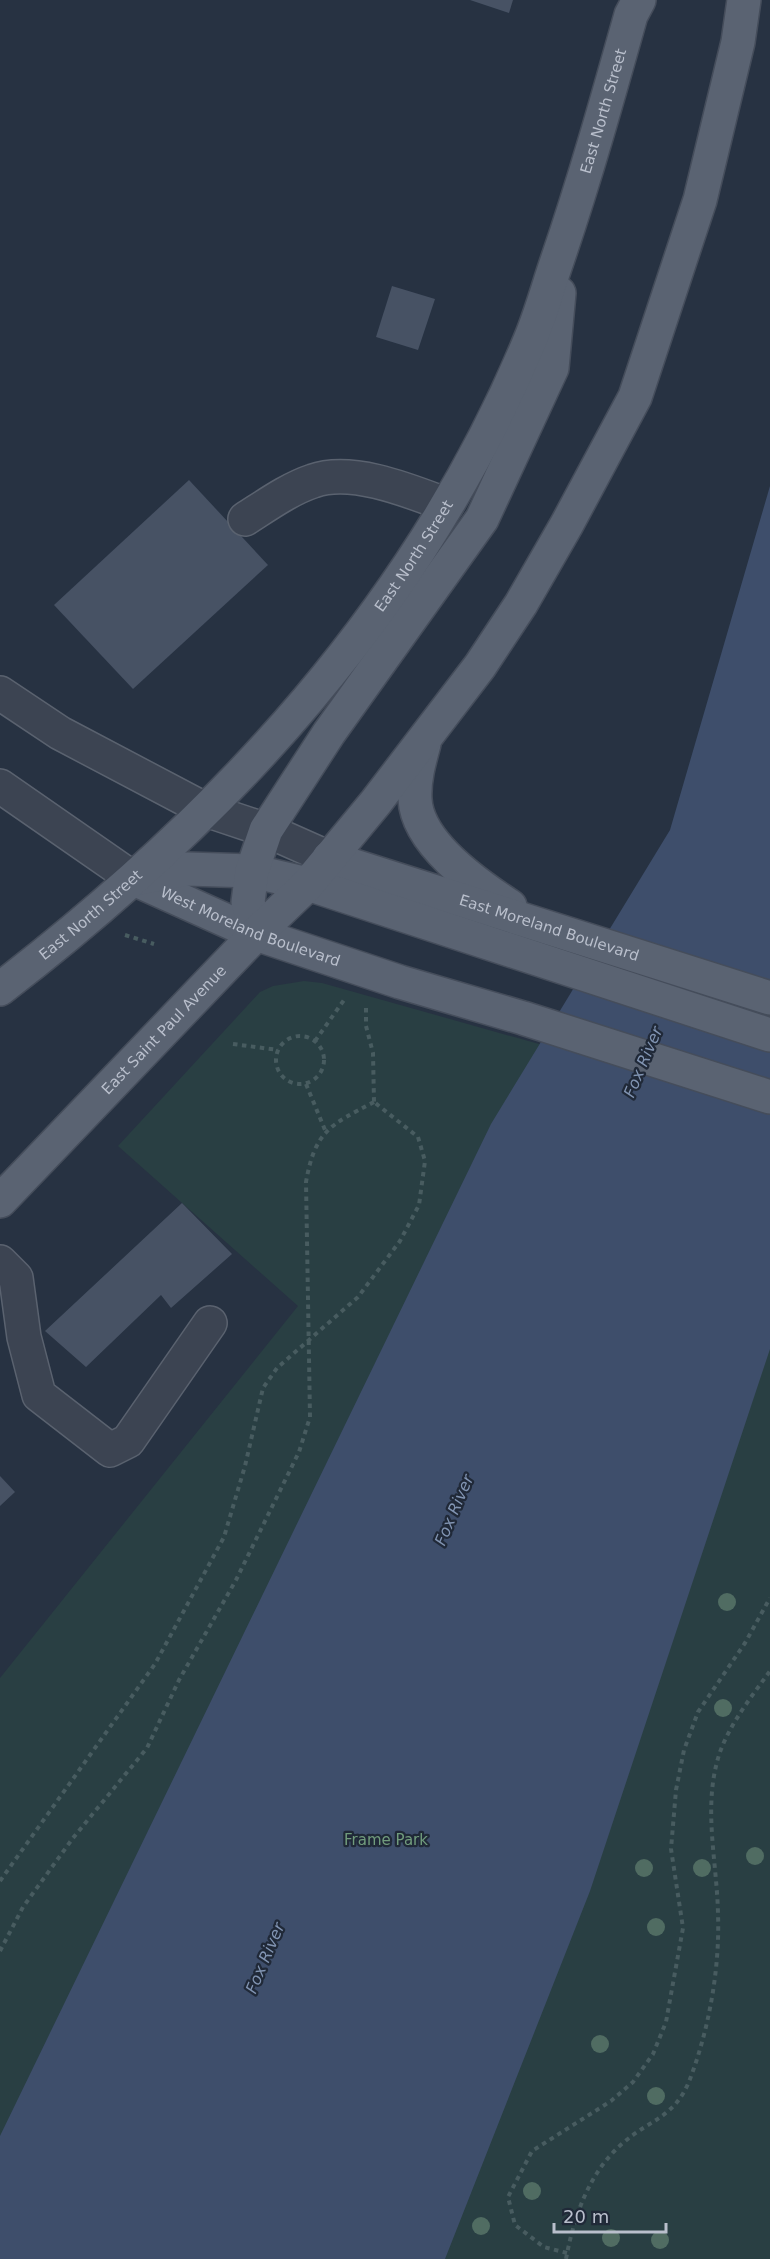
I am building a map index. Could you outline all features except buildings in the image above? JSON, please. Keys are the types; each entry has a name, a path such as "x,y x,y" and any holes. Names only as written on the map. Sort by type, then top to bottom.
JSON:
{"main road":[{"name":"East North Street","path":"0,989 65,939 134,879 266,751 330,676 370,622 447,505 486,432 530,339 588,170 631,15 639,0"},
{"path":"329,858 426,738 480,666 521,603 567,524 635,397 700,200 738,42 744,0"},
{"path":"256,934 248,902 252,871 266,830 328,733 482,519 552,368 564,241"},
{"path":"426,738 416,772 415,801 423,826 445,855 485,890 541,927"},
{"name":"East Saint Paul Avenue","path":"1,1197 256,934 308,884 329,858"},
{"name":"East Moreland Boulevard","path":"329,858 770,998"},
{"path":"134,879 187,869 252,871 308,884 770,1035"},
{"name":"West Moreland Boulevard","path":"134,879 256,934 400,982 523,1018 770,1097"}],"street":[{"path":"245,519 292,489 316,480 341,476 402,488 447,505"},
{"path":"0,693 60,733 206,810 266,830 329,858"},
{"name":"West Moreland Boulevard","path":"0,786 134,879"},
{"path":"0,1262 16,1278 24,1337 39,1395 110,1450 128,1441 210,1323"}],"path":[{"path":"125,936 154,944"},
{"path":"315,1041 345,999"},
{"path":"374,1102 373,1053 366,1026 366,1005 377,1008"},
{"path":"296,1036 315,1041 323,1050 324,1067 320,1075 306,1084 290,1083 279,1073 276,1065 278,1050 288,1039 296,1036"},
{"path":"233,1044 278,1050"},
{"path":"306,1084 325,1130"},
{"path":"0,1951 36,1890 74,1838 147,1748 179,1680 236,1580 299,1452 310,1417 306,1182 310,1158 325,1130 374,1102"},
{"path":"0,1881 155,1664 224,1537 245,1466 263,1388 277,1368 358,1297 400,1240 419,1205 425,1161 418,1137 374,1102"},
{"path":"567,2253 544,2247 515,2225 508,2197 532,2151 611,2101 633,2082 653,2054 666,2022 683,1928 671,1849 675,1791 684,1750 699,1712 755,1627 770,1598"},
{"path":"566,2259 581,2199 598,2171 622,2143 673,2109 692,2071 702,2042 719,1945 710,1801 721,1752 741,1712 770,1671"}],"green space":[{"name":"Frame Park","path":"304,981 322,983 770,1109 770,2259 0,2259 0,1678 298,1306 118,1146 260,992 273,986"}],"water":[{"name":"Fox River","path":"770,486 770,1349 590,1891 445,2259 0,2259 0,2136 491,1124 670,830"}]}
